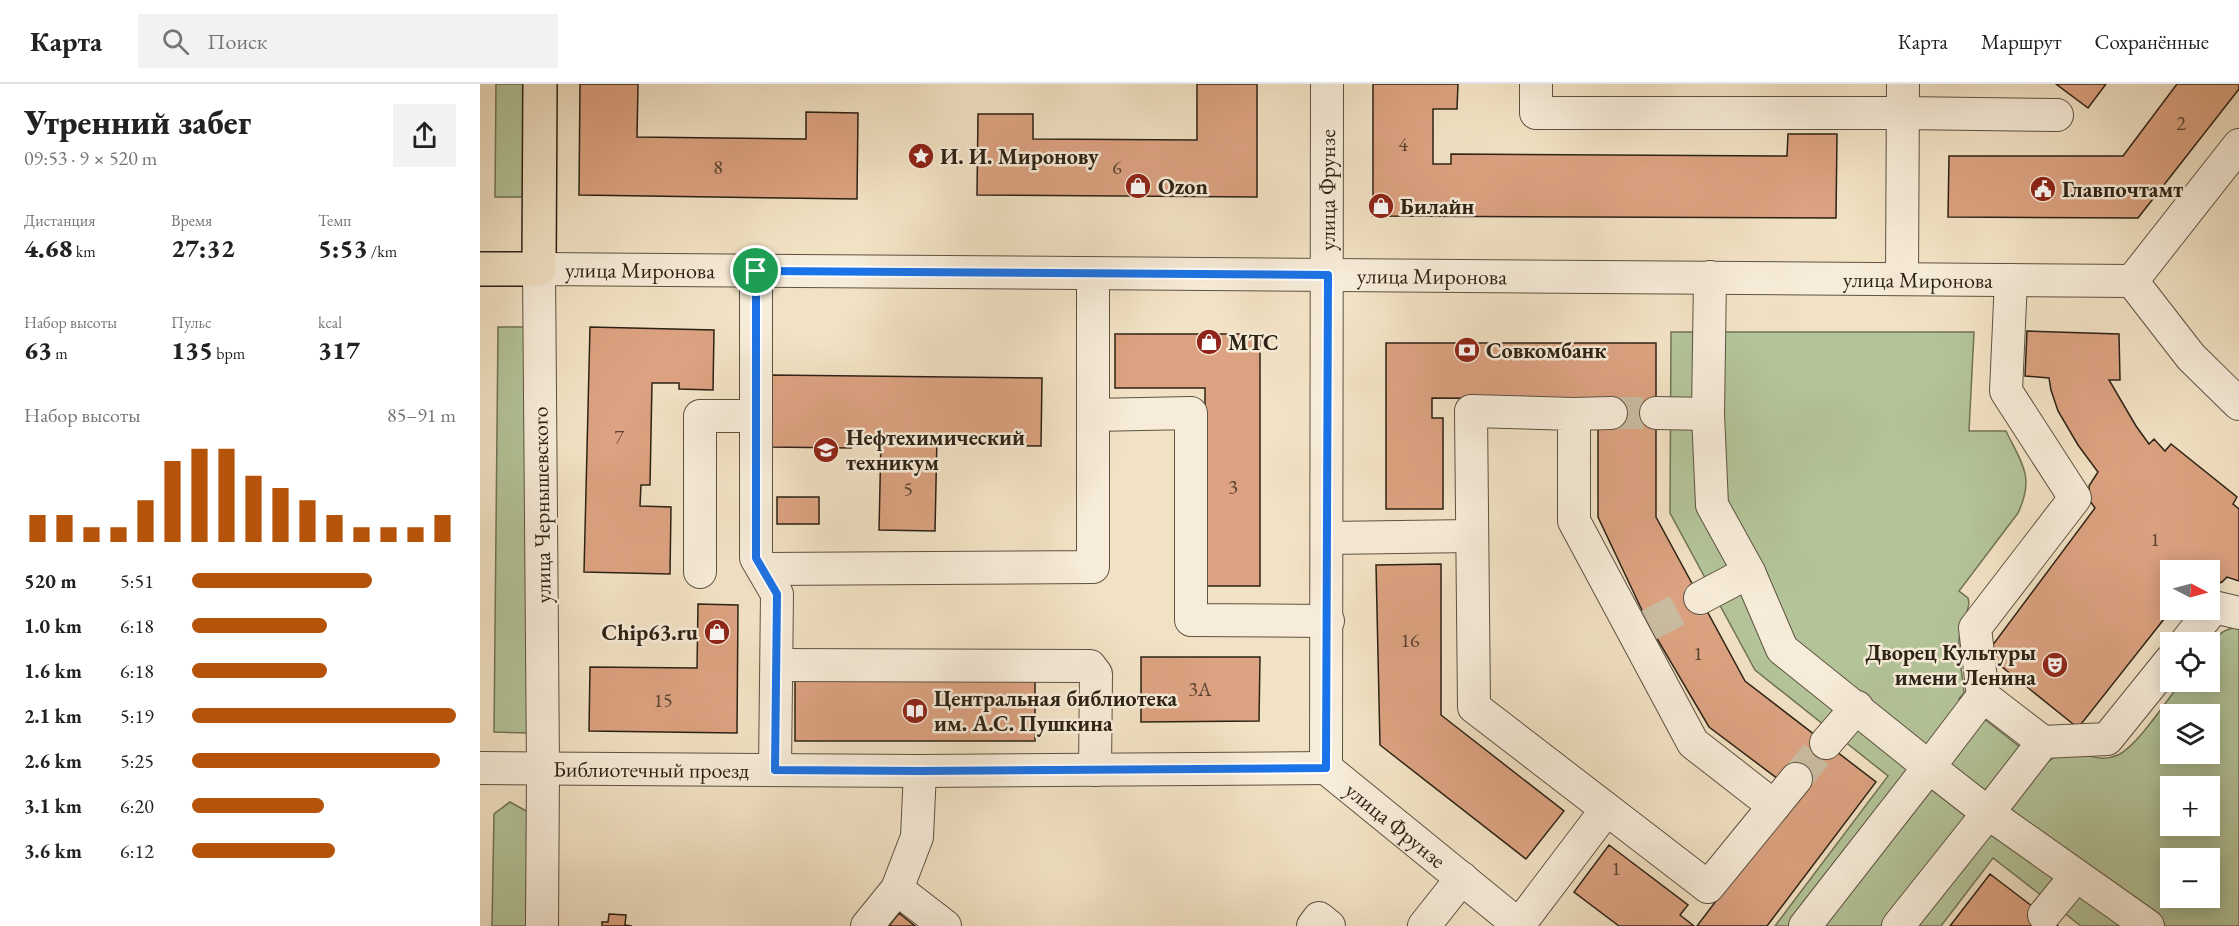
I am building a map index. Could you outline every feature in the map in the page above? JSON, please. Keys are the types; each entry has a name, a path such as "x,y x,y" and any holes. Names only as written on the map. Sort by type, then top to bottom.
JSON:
{"main road":[{"name":"улица Чернышевского","path":"538,269 540,84"},
{"name":"улица Миронова","path":"480,269 538,269"}],"street":[{"name":"улица Фрунзе","path":"1327,84 1326,768 1520,926"},
{"path":"1536,84 1536,113 1903,98 2057,115"},
{"path":"1902,279 1903,98"},
{"path":"2239,145 2132,281 2191,357 2239,404"},
{"name":"улица Миронова","path":"538,269 2132,281"},
{"name":"улица Чернышевского","path":"538,269 543,768 542,926"},
{"path":"756,271 756,558 777,594 775,770"},
{"path":"763,569 1093,567 1093,274"},
{"path":"1710,277 1708,414 1712,506 1749,572 1782,649 1988,813 2148,926"},
{"path":"1805,926 1983,696 1975,628 2075,498 2006,391 2011,280"},
{"path":"1611,413 1471,411 1474,707 1708,887 1796,779"},
{"path":"1093,414 1191,413 1191,620 1328,621"},
{"path":"1656,413 1708,414"},
{"path":"1574,414 1574,521 1641,629 1693,743 1773,806"},
{"path":"700,572 700,416 756,416"},
{"path":"1328,538 1472,536"},
{"path":"1700,598 1749,572"},
{"path":"2194,632 2214,607 2239,613"},
{"path":"777,664 1090,666 1096,674 1095,770"},
{"path":"1983,696 2043,742 2107,739 2160,673"},
{"path":"1826,743 1857,707"},
{"path":"1898,926 2043,742"},
{"name":"Библиотечный проезд","path":"480,768 920,771 1326,768"},
{"path":"867,926 897,889 917,837 920,771"},
{"path":"1520,926 1606,810"},
{"path":"2044,915 2076,876"},
{"path":"1424,926 1462,878"},
{"path":"897,889 945,926"},
{"path":"1313,926 1319,918 1329,926"}],"green space":[{"path":"496,84 531,84 530,197 495,197"},
{"path":"498,327 533,327 530,733 494,732"},
{"path":"1671,332 1974,332 1969,431 2006,431 2021,462 2026,490 2018,513 1959,591 1968,598 1969,603 1959,640 1964,693 1959,699 2044,766 2063,753 2072,752 2098,758 2118,755 2134,742 2160,710 2160,764 2220,764 2220,704 2165,704 2174,692 2220,692 2220,635 2229,629 2239,628 2239,926 2081,926 1993,858 1941,926 1775,926 1888,776 1755,670 1670,513"},
{"path":"510,802 528,812 526,926 492,926 494,814"}],"building":[{"path":"580,84 638,84 637,137 806,139 806,112 858,113 857,199 579,195"},
{"path":"1197,84 1257,84 1257,197 977,195 978,114 1033,114 1033,139 1197,140"},
{"path":"1373,84 1458,84 1457,109 1433,109 1433,164 1451,164 1451,154 1787,156 1788,134 1837,134 1836,218 1373,216"},
{"path":"2056,84 2106,84 2088,108"},
{"path":"2177,84 2239,84 2239,89 2138,218 1948,217 1949,156 2123,156"},
{"path":"590,327 714,330 713,390 679,389 679,383 652,383 650,485 641,485 640,506 671,507 670,574 584,572"},
{"path":"2027,331 2119,334 2120,380 2109,380 2136,426 2149,444 2154,439 2165,451 2171,444 2237,497 2233,504 2239,509 2239,581 2227,577 2220,583 2220,560 2160,560 2160,620 2163,620 2078,728 1986,654 2095,508 2090,501 2089,486 2098,472 2078,445 2058,411 2049,378 2025,376"},
{"path":"1115,334 1260,334 1260,586 1205,586 1205,388 1115,388"},
{"path":"1386,343 1656,343 1656,517 1745,681 1876,782 1767,926 1697,926 1804,785 1782,782 1709,727 1649,625 1598,517 1598,418 1610,399 1432,398 1432,418 1443,418 1443,509 1386,509"},
{"path":"770,375 1042,378 1041,446 964,445 964,436 937,436 935,531 879,530 881,440 851,440 851,448 769,447"},
{"path":"777,497 819,497 819,524 777,524"},
{"path":"1441,564 1441,715 1564,811 1526,859 1380,745 1376,565"},
{"path":"698,604 738,605 737,733 589,731 590,667 697,668"},
{"path":"1141,657 1260,657 1259,721 1141,722"},
{"name":"Центральная библиотека им. А.С. Пушкина","path":"795,681 1035,681 1035,741 795,741"},
{"path":"1609,845 1688,905 1680,915 1694,926 1619,926 1574,892"},
{"path":"1990,874 2058,926 1950,926"},
{"path":"899,913 915,926 889,926"},
{"path":"609,914 626,915 625,925 632,926 602,926 602,922 608,922"}],"tunnel":[{"path":"1611,413 1656,413"},
{"path":"1649,625 1700,598"},
{"path":"1796,779 1826,743"}],"place":[{"name":"И. И. Миронову","path":"921,156"},
{"name":"Ozon","path":"1138,186"},
{"name":"Главпочтамт","path":"2043,189"},
{"name":"Билайн","path":"1381,206"},
{"name":"МТС","path":"1209,342"},
{"name":"Совкомбанк","path":"1467,350"},
{"name":"Нефтехимический техникум","path":"826,450"},
{"name":"Chip63.ru","path":"717,632"},
{"name":"Дворец Культуры имени Ленина","path":"2055,665"},
{"name":"Центральная библиотека им. А.С. Пушкина","path":"915,711"}],"route":[{"path":"756,271 1328,275 1326,768 775,770 777,594 756,558 756,271"}]}
